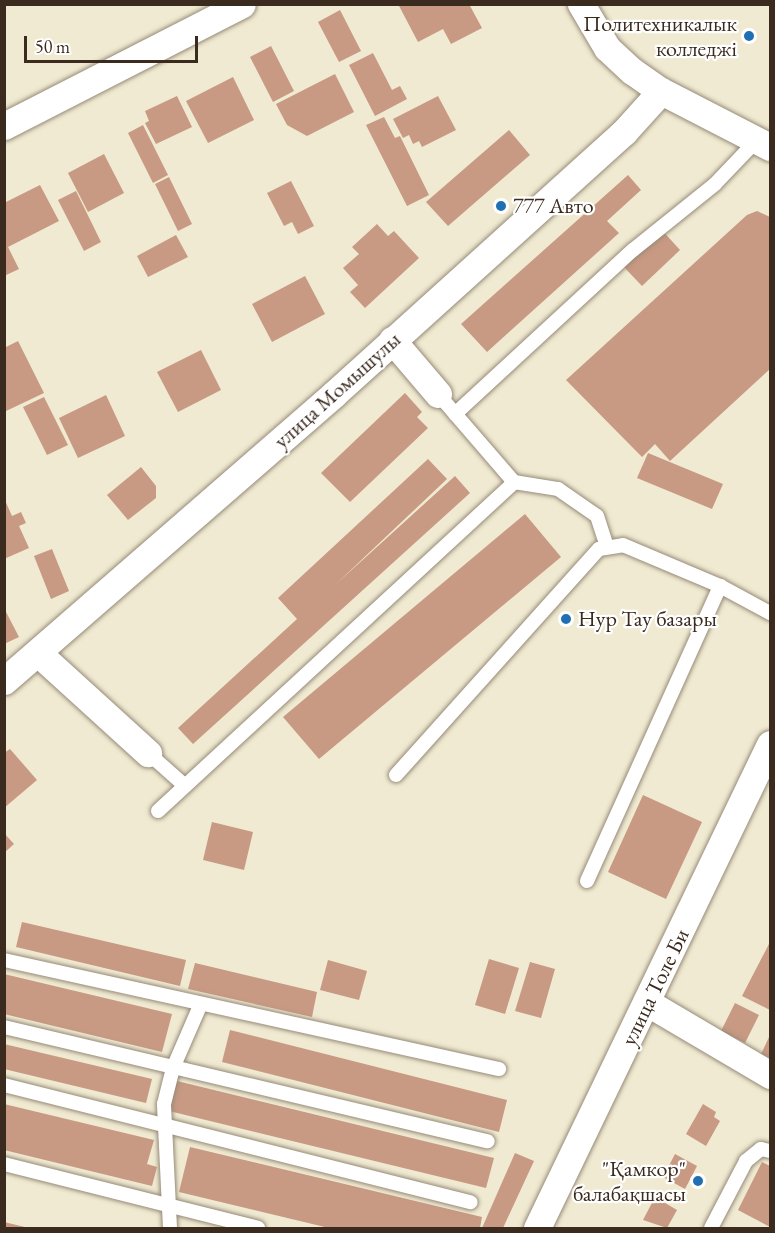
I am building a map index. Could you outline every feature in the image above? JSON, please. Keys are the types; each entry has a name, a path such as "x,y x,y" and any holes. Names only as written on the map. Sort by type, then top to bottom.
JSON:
{"street":[{"path":"4,126 242,4"},
{"path":"581,4 607,48 661,91 764,143"},
{"name":"улица Момышулы","path":"4,681 392,340 624,132 661,91"},
{"path":"392,340 446,404"},
{"path":"38,653 148,753"},
{"name":"улица Толе Би","path":"537,1228 648,1003 771,744"},
{"path":"648,1003 771,1075"}],"lane":[{"path":"607,546 597,516 558,489 514,482 446,404 764,143"},
{"path":"158,811 514,482"},
{"path":"396,775 581,564 607,546 623,545 720,586 771,613"},
{"path":"587,880 720,586"},
{"path":"148,753 184,785"},
{"path":"4,960 200,1006 499,1069"},
{"path":"170,1228 171,1207 164,1104 173,1068 200,1006"},
{"path":"4,1027 488,1141"},
{"path":"4,1085 471,1202"},
{"path":"711,1228 746,1161 760,1149 771,1151"},
{"path":"4,1164 258,1228"}],"building":[{"path":"398,4 469,4 482,28 451,44 443,29 418,42"},
{"path":"340,10 361,51 339,62 318,22"},
{"path":"271,46 294,91 273,102 250,57"},
{"path":"373,53 392,90 400,86 407,99 375,116 349,65"},
{"path":"335,74 354,112 307,136 287,125 276,104"},
{"path":"233,77 254,120 208,143 186,101"},
{"path":"177,96 192,127 156,144 145,123 149,121 145,111"},
{"path":"438,96 456,130 422,147 419,141 413,144 409,135 403,138 393,119"},
{"path":"384,117 395,138 400,136 429,195 407,206 366,125"},
{"path":"143,125 168,175 153,183 128,133"},
{"path":"509,130 530,155 448,226 426,202"},
{"path":"104,154 124,193 88,212 68,173"},
{"path":"628,175 641,190 607,221 619,233 487,352 461,324"},
{"path":"169,177 192,224 178,231 155,184"},
{"path":"291,181 314,226 298,234 292,222 284,226 267,193"},
{"path":"40,185 59,221 8,247 19,269 4,276 4,203"},
{"path":"76,191 101,242 84,251 58,200"},
{"path":"757,211 770,217 770,369 670,461 655,444 642,457 566,380 747,215"},
{"path":"377,224 388,236 394,231 419,258 365,308 350,292 358,285 343,268 359,254 352,247"},
{"path":"661,229 680,250 642,286 622,265"},
{"path":"176,235 188,257 148,277 137,256"},
{"path":"305,276 325,314 272,342 252,304"},
{"path":"18,341 44,393 4,412 4,348"},
{"path":"201,350 221,390 178,412 157,372"},
{"path":"405,393 422,412 417,417 428,428 350,502 321,473"},
{"path":"106,395 125,436 78,458 59,418"},
{"path":"44,397 68,445 47,455 23,407"},
{"path":"648,453 723,484 712,509 637,478"},
{"path":"428,459 447,479 335,585 455,476 470,493 193,744 178,728 297,619 278,598"},
{"path":"141,467 156,486 156,498 128,520 107,495"},
{"path":"4,498 12,516 21,512 26,523 19,526 29,548 4,559"},
{"path":"525,514 561,557 319,759 283,717"},
{"path":"52,549 69,591 51,599 34,556"},
{"path":"4,608 19,637 4,644"},
{"path":"10,749 37,780 4,808 4,753"},
{"path":"643,795 702,822 666,899 608,872"},
{"path":"212,822 253,832 244,870 203,860"},
{"path":"4,833 14,844 4,853"},
{"path":"22,922 186,960 180,986 16,947"},
{"path":"770,942 770,1010 742,996"},
{"path":"489,959 519,968 505,1014 475,1005"},
{"path":"328,960 367,971 359,1000 320,990"},
{"path":"530,962 555,969 541,1018 515,1011"},
{"path":"195,963 317,992 312,1017 188,989"},
{"path":"4,974 172,1014 162,1052 4,1014"},
{"path":"735,1003 759,1015 745,1043 721,1031"},
{"path":"230,1030 507,1100 499,1132 222,1062"},
{"path":"770,1035 770,1058 761,1054"},
{"path":"4,1044 152,1079 146,1103 4,1069"},
{"path":"177,1081 494,1158 486,1188 169,1111"},
{"path":"4,1104 154,1140 147,1164 157,1167 152,1186 4,1150"},
{"path":"703,1104 716,1112 714,1117 720,1121 706,1146 686,1134"},
{"path":"190,1147 482,1217 480,1228 329,1228 179,1192"},
{"path":"515,1153 534,1161 503,1228 482,1228"},
{"path":"675,1154 697,1166 685,1189 663,1177"},
{"path":"762,1162 770,1166 770,1227 738,1210"},
{"path":"655,1197 677,1210 667,1228 643,1220"},
{"path":"4,1222 29,1228 4,1228"}],"place":[{"name":"Политехникалык колледжі","path":"749,36"},
{"name":"777 Авто","path":"501,206"},
{"name":"Нур Тау базары","path":"566,619"},
{"name":"\"Қамкор\" балабақшасы","path":"698,1181"}]}
